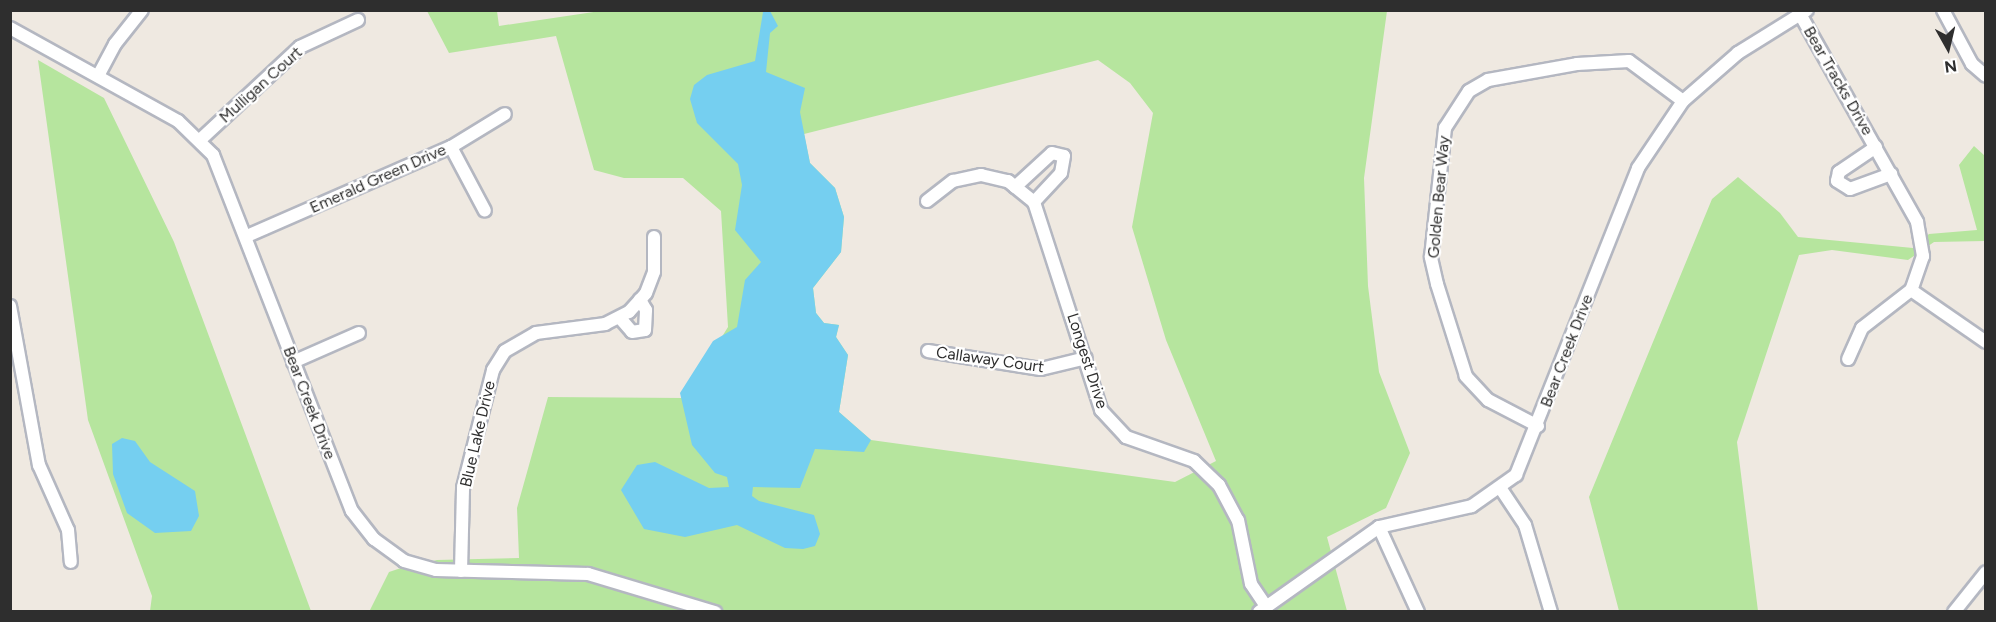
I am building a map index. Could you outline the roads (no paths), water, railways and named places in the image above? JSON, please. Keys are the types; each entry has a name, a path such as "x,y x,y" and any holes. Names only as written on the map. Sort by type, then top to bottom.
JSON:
{"street":[{"path":"98,76 114,44 142,10"},
{"path":"1943,10 1972,64 1986,76"},
{"name":"Bear Creek Drive","path":"1262,609 1379,527 1472,506 1501,489 1516,475 1538,426 1638,168 1683,101 1738,52 1803,12"},
{"name":"Bear Tracks Drive","path":"1803,12 1917,222 1923,256 1911,290"},
{"name":"Mulligan Court","path":"200,140 300,47 358,20"},
{"name":"Bear Creek Drive","path":"10,28 178,121 213,155 247,236 292,362 352,511 374,539 404,561 461,571 588,574 642,586 715,612"},
{"name":"Golden Bear Way","path":"1538,426 1488,400 1466,376 1431,257 1445,128 1469,91 1488,80 1577,64 1629,61 1683,101"},
{"name":"Emerald Green Drive","path":"247,236 451,147 505,114"},
{"path":"451,147 485,212"},
{"name":"Bear Tracks Drive","path":"1876,147 1839,172 1836,181 1850,189 1891,174"},
{"path":"927,201 968,176 1015,187 1034,202 1061,173 1064,156 1052,153 1015,187"},
{"name":"Longest Drive","path":"1034,202 1101,410 1126,437 1194,461 1219,485 1238,520 1251,584 1262,609"},
{"path":"640,300 646,310 645,330 632,332 620,318 640,300 654,272 654,237"},
{"path":"1848,359 1862,328 1911,290 1986,342"},
{"path":"10,306 39,465 68,530 71,562"},
{"name":"Blue Lake Drive","path":"461,571 463,488 493,370 505,351 536,333 620,318"},
{"path":"292,362 359,333"},
{"name":"Callaway Court","path":"928,351 1041,369 1086,358"},
{"path":"1501,489 1525,525 1551,612"},
{"path":"1379,527 1418,612"},
{"path":"1953,612 1986,572"}],"water":[{"path":"770,11 778,26 770,33 766,72 805,88 800,112 810,163 835,188 844,217 841,252 813,288 816,313 824,323 839,325 836,337 848,355 839,412 871,440 864,452 815,449 800,488 753,487 752,496 759,501 814,515 820,534 815,546 803,549 785,548 737,525 685,537 644,529 621,490 637,465 655,462 709,488 729,487 727,477 715,473 692,445 680,393 713,341 737,327 745,280 761,262 735,230 742,185 738,164 697,123 690,99 694,85 707,75 755,61 763,12"},
{"path":"122,438 135,441 150,462 195,491 199,516 191,531 155,533 127,513 113,474 112,444"}]}
